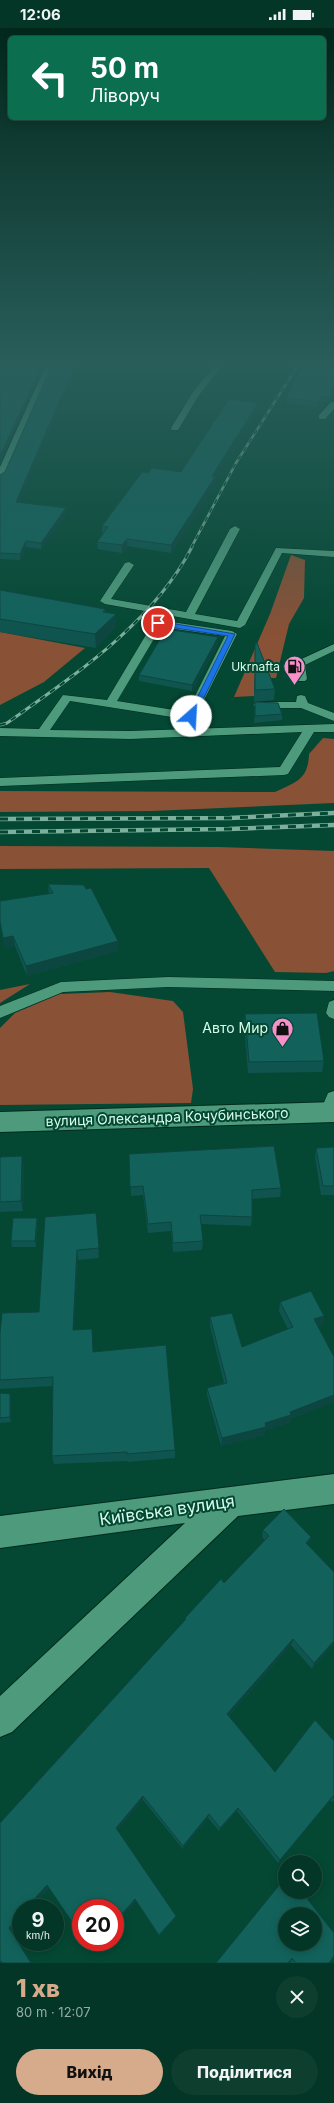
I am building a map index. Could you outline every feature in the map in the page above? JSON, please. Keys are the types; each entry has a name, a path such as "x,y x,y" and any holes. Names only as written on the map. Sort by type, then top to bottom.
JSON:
{"street":[{"name":"вулиця Олександра Кочубинського","path":"0,1122 332,1107"},
{"name":"Київська вулиця","path":"0,1532 25,1530 231,1501 334,1489"},
{"path":"0,1720 231,1501"}],"lane":[{"path":"0,476 9,455"},
{"path":"188,616 235,529"},
{"path":"129,565 105,601 240,625 279,550 334,554"},
{"path":"42,733 67,697 110,704 191,716 232,634 158,623 110,704"},
{"path":"301,679 300,664 334,647"},
{"path":"257,705 302,702 334,717"},
{"path":"0,782 284,771 310,728"},
{"path":"0,732 130,735 334,728"},
{"path":"0,1012 61,987 168,982 334,986"},
{"path":"334,1006 334,1013"}],"shaded area":[{"path":"291,555 305,560 304,598 289,624 276,678 255,678 254,696 234,697 270,614"},
{"path":"0,632 85,648 44,682 0,705"},
{"path":"323,738 334,739 334,803 152,811 0,812 0,791 275,792 300,779 306,770 309,754"},
{"path":"0,846 219,847 334,851 334,971 326,973 275,972 209,868 0,869"},
{"path":"30,984 0,1003 0,990"},
{"path":"110,992 173,1001 183,1012 193,1089 191,1103 0,1105 0,1028 15,1013 60,994"}],"building":[{"path":"12,455 36,455 16,502 66,508 41,543 26,541 20,554 0,553 0,475 5,472"},
{"path":"192,455 225,455 212,476 215,477 171,545 127,539 122,545 97,542 108,527 102,526 142,472 148,473 152,468 181,472"},
{"path":"0,590 105,609 103,612 116,614 95,634 0,619"},
{"path":"166,629 218,637 192,685 139,675"},
{"path":"255,643 257,643 275,689 255,690"},
{"path":"255,702 278,703 282,714 255,716"},
{"path":"48,884 84,885 86,889 91,888 118,941 26,966 13,936 3,938 0,921 0,901 53,893"},
{"name":"Авто Мир","path":"317,1013 324,1061 249,1062 245,1014"},
{"path":"274,1146 281,1188 252,1190 252,1217 200,1215 203,1241 173,1243 171,1222 148,1224 143,1186 130,1187 129,1154"},
{"path":"334,1147 334,1186 323,1186 316,1148"},
{"path":"22,1156 21,1201 0,1202 0,1157"},
{"path":"96,1213 99,1248 77,1250 73,1330 92,1329 93,1352 166,1345 175,1450 127,1454 127,1452 52,1456 53,1377 0,1380 0,1333 2,1313 39,1312 45,1217"},
{"path":"13,1218 37,1218 35,1241 11,1241"},
{"path":"311,1291 324,1316 314,1319 334,1357 334,1395 290,1412 291,1415 265,1423 266,1427 222,1438 207,1388 227,1383 210,1317 232,1313 242,1347 293,1327 280,1302"},
{"path":"0,1393 10,1394 10,1417 0,1418"},
{"path":"284,1509 311,1537 306,1543 334,1572 334,1641 314,1663 293,1639 227,1714 275,1772 315,1720 334,1741 334,1798 333,1796 284,1855 278,1855 278,1858 238,1808 220,1828 209,1814 183,1846 143,1796 116,1828 176,1916 159,1935 135,1899 124,1912 124,1899 72,1899 72,1922 64,1910 64,1899 57,1899 47,1885 34,1899 12,1899 12,1924 9,1928 12,1933 12,1951 23,1951 31,1963 2,1963 1,1961 0,1963 0,1823 221,1579 224,1583 269,1536 263,1530"},
{"path":"278,1887 278,1899 307,1899 314,1907 278,1907 278,1951 322,1951 322,1918 334,1933 334,1956 329,1963 296,1963 292,1958 288,1963 216,1963"}],"railway":[{"path":"191,548 241,455"},
{"path":"0,725 7,723 59,686 110,646 134,624 156,600 175,575 192,547"},
{"path":"0,819 230,818 334,813"},
{"path":"0,832 229,829 334,825"}],"place":[{"name":"Ukrnafta","path":"295,686"},
{"name":"Авто Мир","path":"283,1048"}],"route":[{"path":"158,623 232,634 191,716"}]}
